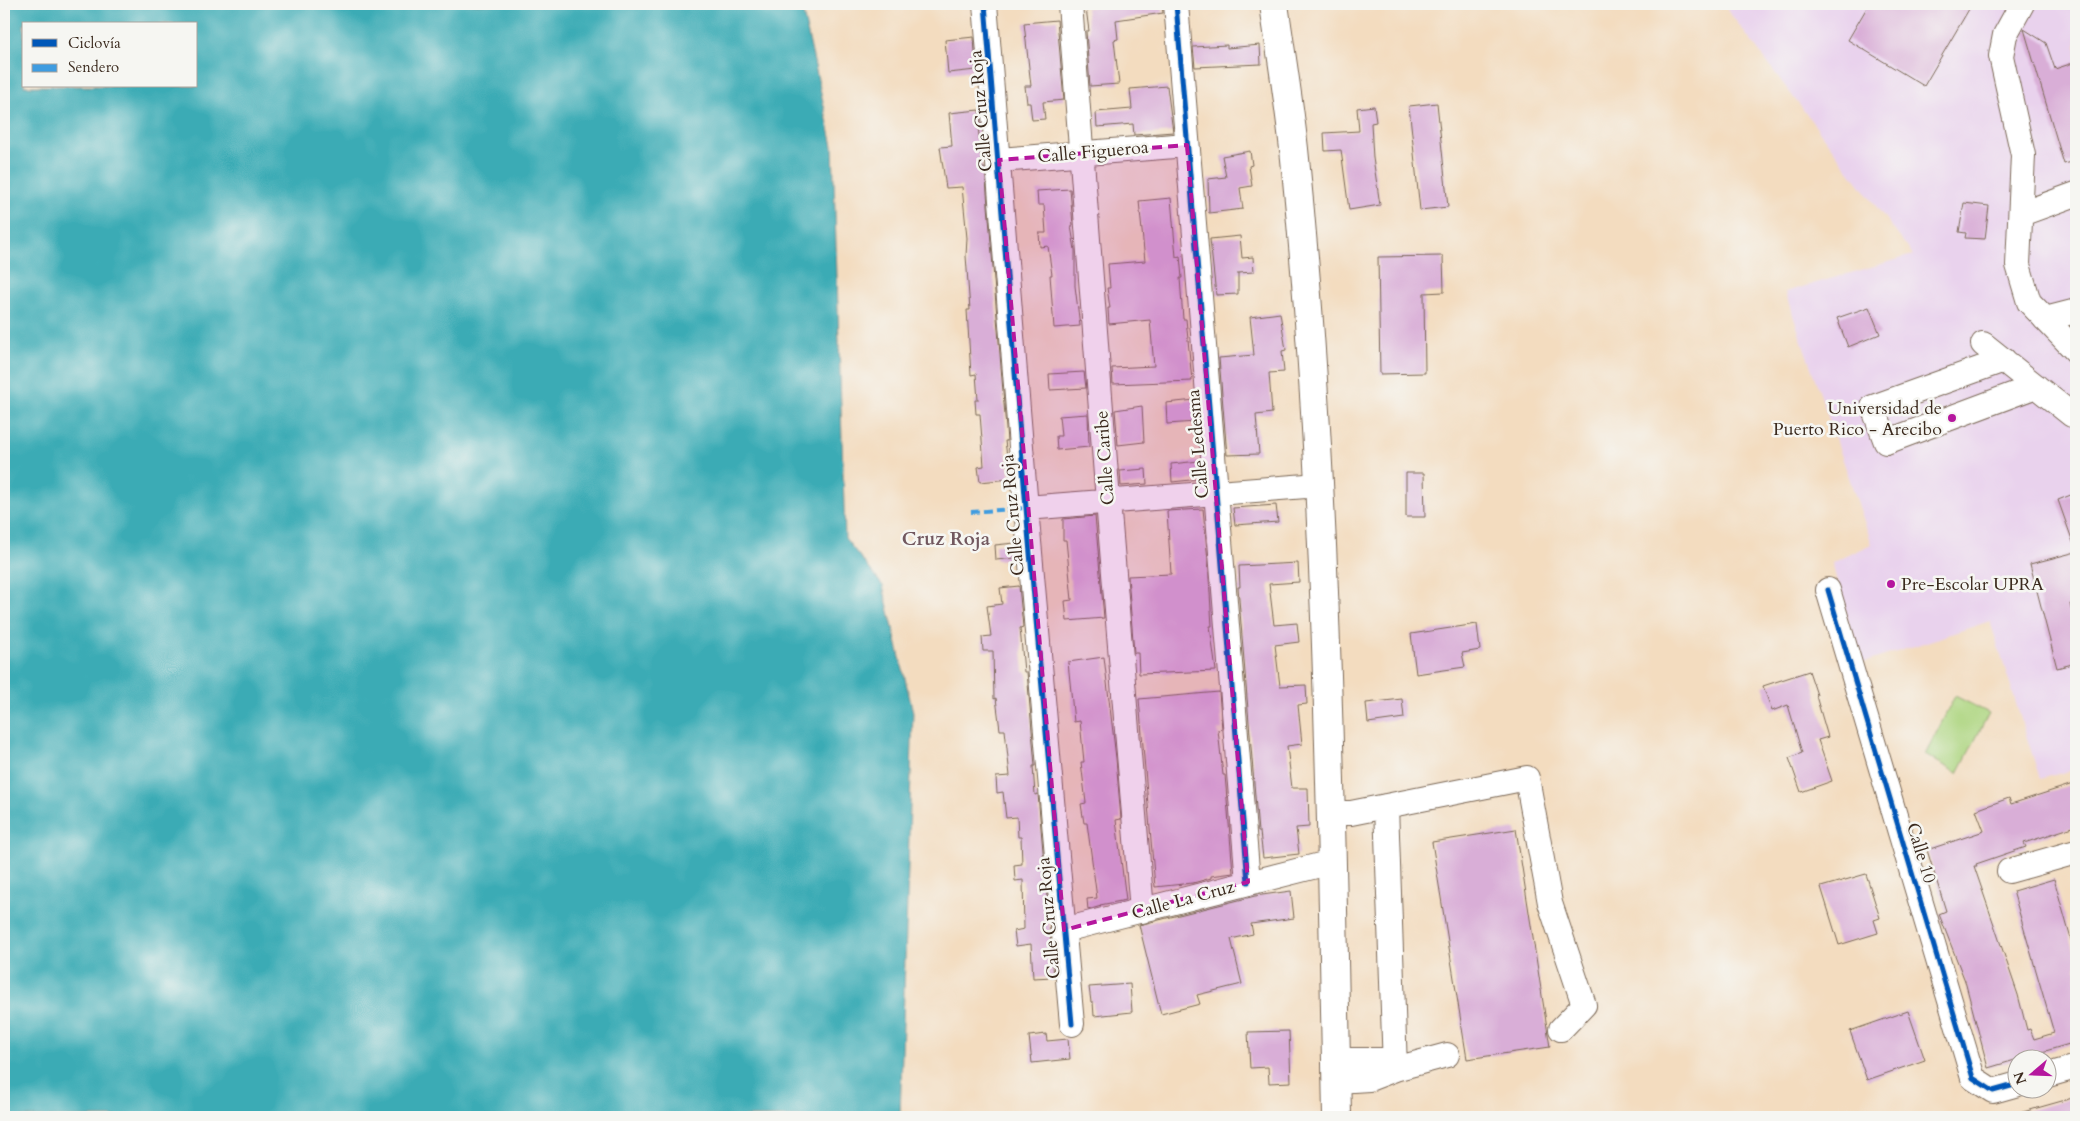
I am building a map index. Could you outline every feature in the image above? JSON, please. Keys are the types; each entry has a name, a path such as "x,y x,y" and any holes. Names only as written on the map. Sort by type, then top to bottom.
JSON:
{"main road":[{"path":"1274,4 1295,157 1319,485 1332,862 1337,1117"}],"street":[{"name":"Calle Cruz Roja","path":"985,4 1026,508 1072,1024"},
{"name":"Calle Caribe","path":"1070,4 1142,911"},
{"name":"Calle Ledesma","path":"1176,4 1248,882"},
{"path":"2022,4 2005,35 2001,56 2023,155 2018,265 2029,302 2076,351"},
{"name":"Calle Figueroa","path":"999,160 1187,144"},
{"path":"2021,214 2076,194"},
{"path":"2045,318 2076,311"},
{"path":"1984,344 2072,415 2076,411"},
{"path":"2004,360 1873,407 1886,442 2036,386"},
{"path":"1026,508 1319,485"},
{"name":"Calle 10","path":"1828,590 1973,1078 1994,1091 2008,1087"},
{"path":"1330,813 1351,813 1527,778 1550,903 1584,1005 1560,1029"},
{"path":"1386,806 1395,1069"},
{"path":"2009,871 2076,855"},
{"name":"Calle La Cruz","path":"1064,930 1332,862"},
{"path":"1395,1069 1447,1055"},
{"path":"1336,1070 1384,1060 1395,1069"},
{"path":"2058,1072 2076,1067"}],"highlighted area":[{"path":"1187,145 1248,882 1064,930 999,160"}],"shaded area":[{"name":"Universidad de Puerto Rico - Arecibo","path":"1723,4 2076,4 2076,769 2040,779 1990,621 1860,664 1832,563 1872,544 1785,292 1913,255"}],"green space":[{"path":"1955,696 1989,713 1958,773 1925,755"}],"water":[{"path":"4,4 801,4 833,146 845,538 883,586 913,712 900,1117 4,1117"}],"building":[{"path":"1117,4 1162,4 1163,13 1116,20 1118,39 1114,40 1119,84 1090,86 1086,31 1089,31 1086,8"},
{"path":"1869,4 1972,4 1924,86 1848,40"},
{"path":"1057,20 1064,100 1043,102 1045,119 1032,120 1025,86 1031,86 1024,23"},
{"path":"2024,29 2046,43 2055,69 2076,62 2076,161 2064,164"},
{"path":"974,37 976,70 948,73 945,40"},
{"path":"1227,45 1227,48 1260,45 1261,64 1195,67 1193,47"},
{"path":"1167,86 1173,132 1134,135 1133,124 1097,127 1096,112 1132,109 1130,89"},
{"path":"1437,103 1448,207 1420,210 1409,106"},
{"path":"1374,106 1376,122 1371,123 1373,158 1380,205 1349,210 1341,150 1325,151 1324,133 1359,131 1357,108"},
{"path":"979,110 981,125 978,125 982,168 985,168 1007,441 1005,441 1010,479 980,482 978,467 984,466 980,414 976,414 975,400 978,400 976,374 971,375 967,310 970,310 966,256 967,238 962,187 946,188 940,147 952,146 949,113"},
{"path":"1250,151 1252,165 1249,166 1252,186 1240,188 1243,209 1209,213 1208,179 1226,177 1222,156"},
{"path":"1070,189 1073,226 1071,226 1075,250 1075,286 1080,326 1054,328 1050,275 1052,275 1048,246 1040,247 1039,233 1046,233 1044,205 1038,205 1037,191"},
{"path":"1171,198 1176,257 1180,256 1183,319 1186,319 1192,381 1113,384 1112,368 1154,366 1150,320 1109,324 1108,308 1110,308 1107,288 1110,288 1108,264 1145,261 1139,201"},
{"path":"1964,203 1989,206 1985,239 1965,238 1966,233 1959,232"},
{"path":"1240,236 1242,258 1253,257 1254,272 1238,273 1238,294 1216,295 1210,239"},
{"path":"1443,256 1444,292 1424,293 1425,373 1380,374 1378,257"},
{"path":"1869,307 1880,334 1848,347 1837,318"},
{"path":"1280,313 1286,350 1282,351 1284,372 1269,373 1272,413 1256,415 1259,454 1227,455 1219,358 1254,355 1250,317"},
{"path":"1084,372 1086,388 1050,390 1049,374"},
{"path":"1195,400 1196,422 1167,424 1166,403"},
{"path":"1142,406 1144,442 1118,445 1115,410"},
{"path":"1088,414 1089,447 1057,450 1056,436 1061,436 1059,416"},
{"path":"1199,461 1200,479 1172,482 1171,464"},
{"path":"1146,469 1147,484 1121,486 1120,471"},
{"path":"1406,473 1424,473 1425,517 1406,517"},
{"path":"2076,493 2076,545 2074,545 2058,500"},
{"path":"1276,505 1278,522 1235,525 1233,508"},
{"path":"1203,509 1212,626 1210,626 1216,671 1139,674 1138,653 1134,653 1128,576 1171,574 1167,511"},
{"path":"1095,516 1104,618 1067,621 1065,601 1072,600 1066,540 1063,540 1063,519"},
{"path":"1015,543 1016,558 996,560 995,545"},
{"path":"2076,552 2076,603 2070,604 2076,626 2076,663 2057,668 2030,564"},
{"path":"1298,563 1299,582 1269,584 1274,625 1297,623 1299,642 1275,645 1280,686 1306,685 1307,704 1298,705 1302,744 1287,746 1292,788 1308,788 1309,827 1296,828 1299,854 1263,858 1260,832 1258,832 1238,587 1240,587 1239,566"},
{"path":"1019,586 1023,627 1020,628 1024,672 1027,672 1035,766 1033,766 1035,795 1038,794 1054,977 1033,978 1031,944 1016,946 1014,931 1024,929 1023,880 1015,881 1014,865 1022,864 1021,837 1018,837 1017,817 1006,818 1003,792 997,793 996,777 1010,776 1005,730 1000,730 996,698 994,699 993,651 983,651 982,637 991,636 987,606 1002,604 1000,588"},
{"path":"1477,624 1480,650 1462,653 1465,667 1416,674 1411,634"},
{"path":"1104,657 1116,758 1121,819 1116,820 1126,900 1100,905 1088,910 1087,899 1097,898 1087,823 1084,823 1081,804 1086,803 1081,762 1084,762 1080,721 1074,722 1068,662"},
{"path":"1809,671 1828,737 1818,740 1832,781 1801,792 1789,758 1802,753 1788,705 1772,711 1763,686"},
{"path":"1219,692 1222,729 1218,730 1223,775 1225,775 1233,873 1211,876 1211,878 1193,883 1155,887 1139,699"},
{"path":"1402,699 1404,718 1368,723 1366,703"},
{"path":"2076,783 2076,826 2024,843 2026,847 1974,866 2018,995 2027,1030 2030,1029 2034,1039 2054,1033 2013,891 2054,879 2076,957 2076,1042 2056,1048 2008,1048 2008,1062 1988,1068 1965,981 1939,914 1946,911 1927,850 1984,831 1976,810 2009,798 2011,804"},
{"path":"1516,829 1550,1047 1467,1059 1432,842"},
{"path":"1866,874 1880,918 1874,920 1878,933 1839,945 1821,887"},
{"path":"1291,891 1294,918 1251,924 1253,934 1231,939 1242,984 1197,995 1200,1004 1161,1014 1139,925 1255,896"},
{"path":"1130,984 1132,1012 1094,1016 1089,987"},
{"path":"1908,1011 1925,1060 1867,1080 1850,1031"},
{"path":"1289,1031 1291,1082 1269,1083 1268,1067 1250,1068 1248,1032"},
{"path":"1046,1034 1047,1041 1068,1039 1070,1059 1032,1063 1029,1036"},
{"path":"2076,1097 2076,1117 2016,1117 2016,1114"}],"marked path":[{"path":"971,512 1026,508"}],"cycle path":[{"path":"985,4 1026,508 1072,1024"},
{"path":"1176,4 1248,882"},
{"path":"1828,590 1973,1078 1993,1091 2008,1087"}],"place":[{"name":"Universidad de Puerto Rico - Arecibo","path":"1952,418"},
{"name":"Pre-Escolar UPRA","path":"1891,584"}],"district":[{"name":"Cruz Roja","path":"946,539"}]}
